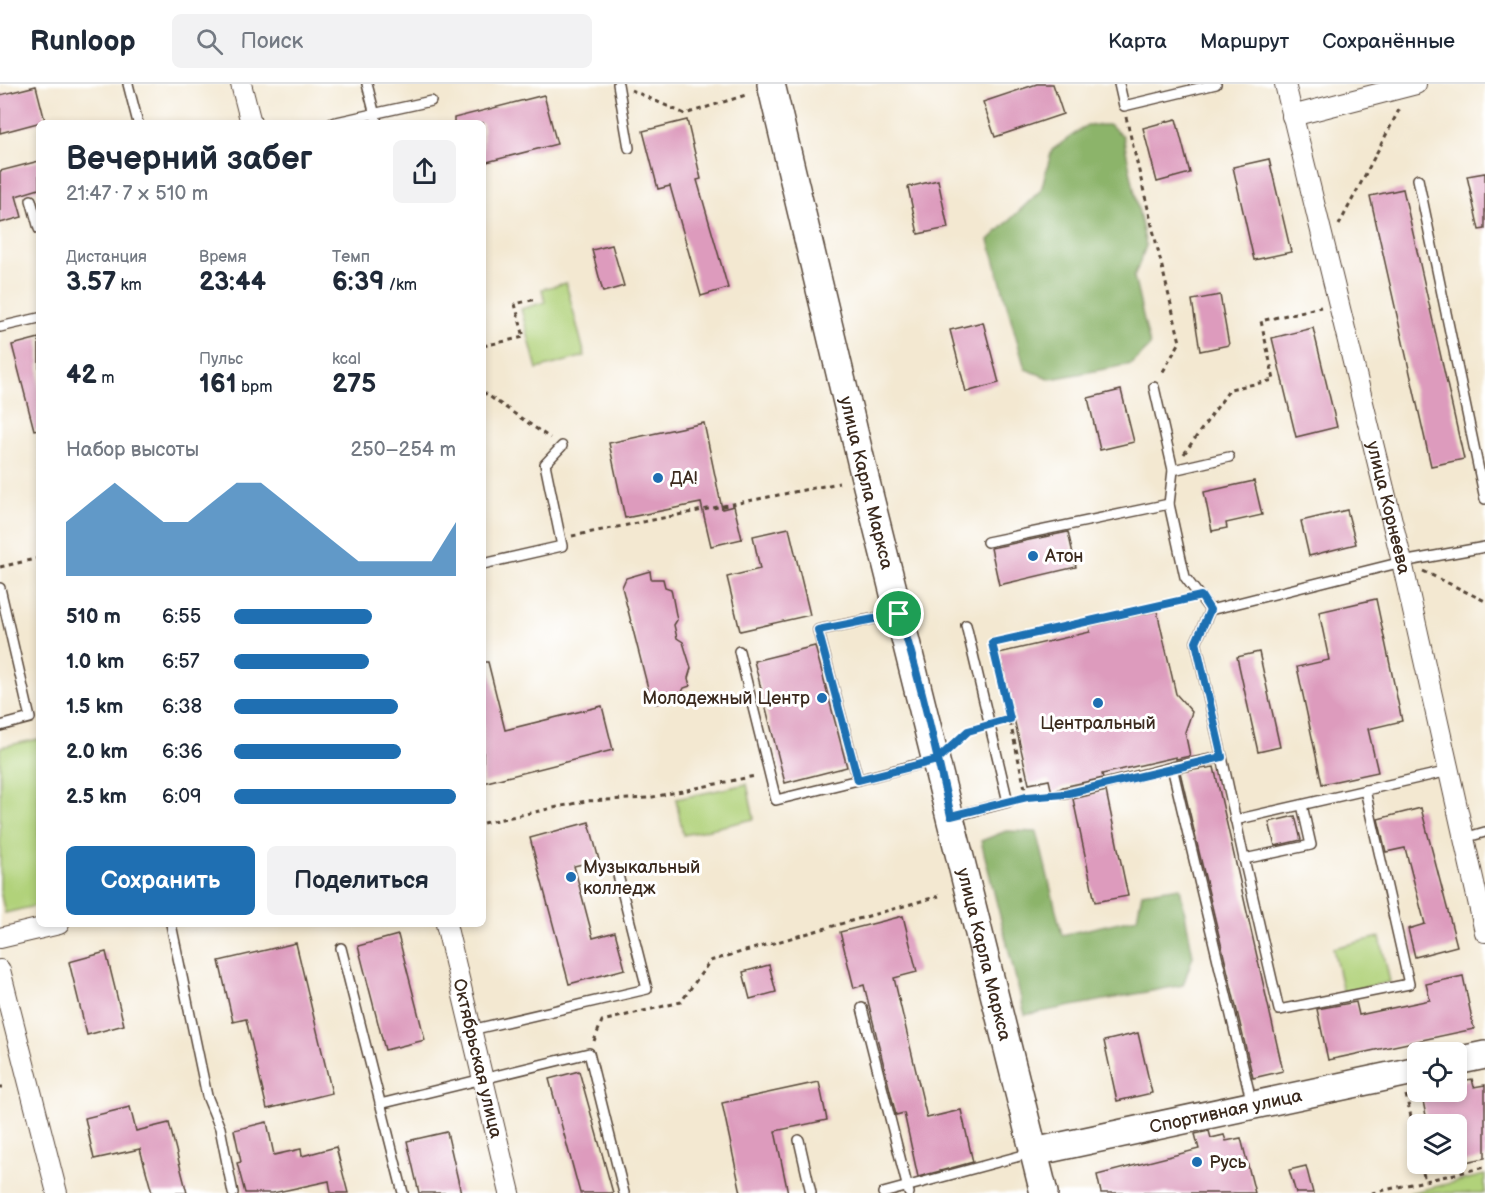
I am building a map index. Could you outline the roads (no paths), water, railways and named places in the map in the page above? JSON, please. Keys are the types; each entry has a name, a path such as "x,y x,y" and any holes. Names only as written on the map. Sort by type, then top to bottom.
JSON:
{"main road":[{"name":"улица Карла Маркса","path":"771,84 899,614 1044,1193"},
{"path":"1467,1059 1485,1055"},
{"name":"Спортивная улица","path":"1034,1152 1407,1072"}],"street":[{"path":"241,84 250,120"},
{"name":"улица Корнеева","path":"1285,84 1402,562 1485,932"},
{"path":"1292,116 1414,85"},
{"path":"0,938 46,927"},
{"name":"Октябрьская улица","path":"447,927 510,1193"},
{"path":"0,970 57,1193"}],"lane":[{"path":"128,84 137,120"},
{"path":"367,84 375,118"},
{"path":"618,84 629,148"},
{"path":"1119,84 1124,106 1216,84"},
{"path":"358,120 375,118 431,101"},
{"path":"1418,178 1485,499"},
{"path":"31,200 36,218"},
{"path":"0,327 36,319"},
{"path":"1154,387 1173,470 1169,504 1185,577 1210,610"},
{"path":"486,563 562,546 545,464 562,446"},
{"path":"1173,470 1229,457"},
{"path":"987,542 1169,504"},
{"path":"1210,610 1402,562 1485,547"},
{"path":"0,588 30,718 0,726"},
{"path":"1210,610 1196,642 1279,1010 1409,984 1365,790"},
{"path":"858,780 818,630 899,614"},
{"path":"951,816 1008,802 966,624"},
{"path":"739,651 776,800 937,760"},
{"path":"1065,794 1222,757"},
{"path":"1172,767 1252,1107"},
{"path":"1235,820 1449,771"},
{"path":"1244,859 1311,845 1302,805"},
{"path":"1464,838 1485,832"},
{"path":"471,1030 647,989 618,875"},
{"path":"172,927 207,1096 220,1128 233,1193"},
{"path":"341,948 403,1193"},
{"path":"862,1008 908,1190"},
{"path":"380,1104 589,1053 624,1193"},
{"path":"799,1140 811,1193"},
{"path":"883,1193 908,1190 1034,1152"}],"place":[{"name":"ДА!","path":"658,478"},
{"name":"Атон","path":"1033,556"},
{"name":"Молодежный Центр","path":"822,698"},
{"name":"Центральный","path":"1098,703"},
{"name":"Музыкальный колледж","path":"571,877"},
{"name":"Русь","path":"1197,1162"}]}
